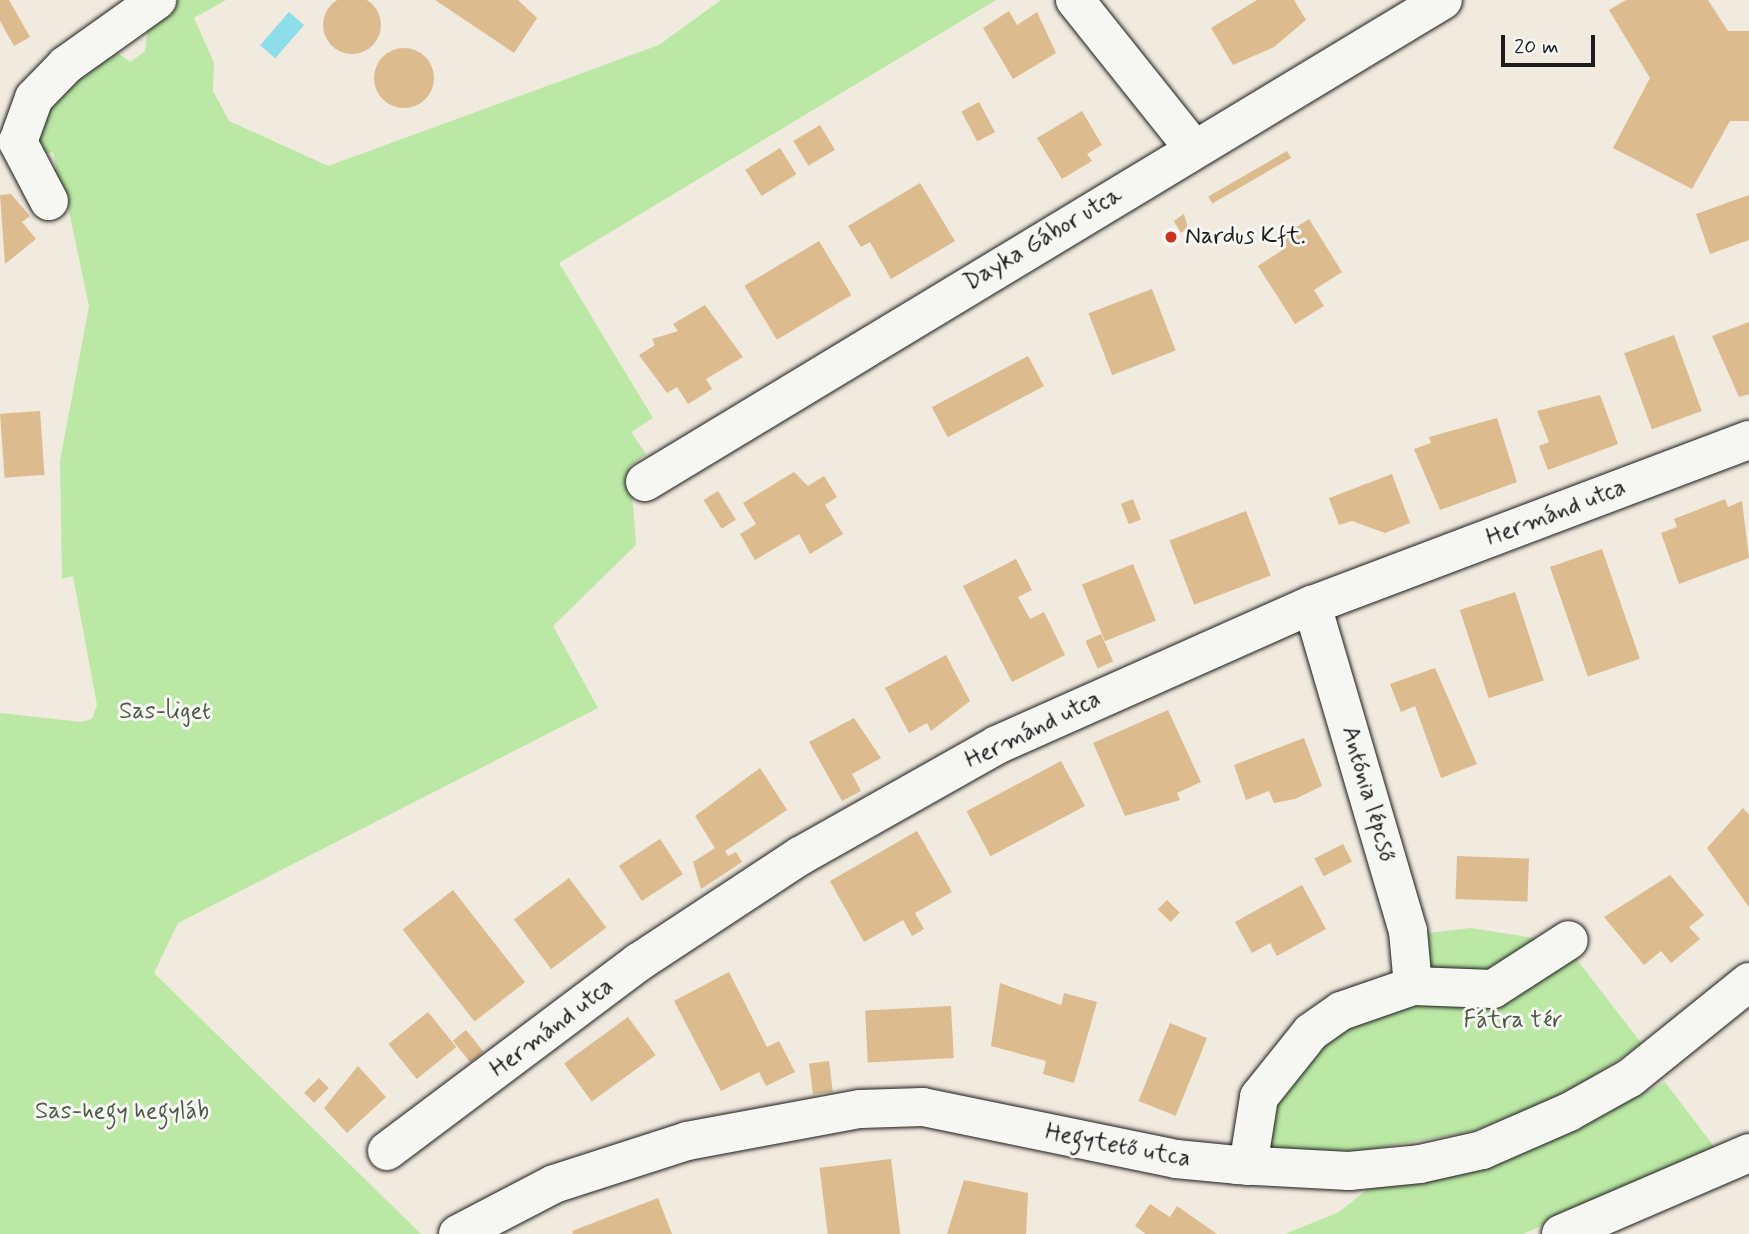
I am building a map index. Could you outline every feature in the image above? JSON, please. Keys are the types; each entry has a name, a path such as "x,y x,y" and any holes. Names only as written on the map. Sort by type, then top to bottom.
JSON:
{"street":[{"path":"49,201 18,142 34,98 66,65 157,0"},
{"path":"1075,0 1194,149"},
{"name":"Dayka Gábor utca","path":"645,482 1443,0"},
{"name":"Hermánd utca","path":"387,1151 639,962 800,856 997,745 1312,605 1749,440"},
{"name":"Antónia lépcső","path":"1312,605 1408,931 1413,986"},
{"path":"1248,1166 1259,1097 1311,1032 1341,1011 1413,986 1493,989 1569,940"},
{"name":"Hegytető utca","path":"458,1234 554,1184 675,1145 860,1109 923,1107 1177,1159 1248,1166 1349,1171 1420,1164 1522,1136 1630,1078 1749,982"},
{"path":"1561,1234 1749,1153"}],"green space":[{"path":"179,0 226,0 194,18 214,63 213,91 229,121 328,166 659,45 721,0 996,0 559,263 653,418 631,432 646,454 630,466 636,545 553,626 598,708 178,923 154,973 421,1234 0,1234 0,713 81,722 92,719 97,705 73,576 62,579 60,461 89,306 67,202 40,175 56,168 53,152 34,156 39,104 110,47 130,62 145,51 148,26"},
{"name":"Fátra tér","path":"1471,928 1564,943 1642,1044 1563,1096 1470,1132 1353,1152 1273,1148 1265,1138 1275,1084 1323,1036 1391,1000 1418,934"},
{"path":"1665,1082 1715,1148 1523,1234 1285,1234 1339,1212 1374,1184 1459,1174 1550,1142"}],"water":[{"path":"289,12 304,25 275,58 260,45"}],"building":[{"path":"352,-4 373,4 381,25 373,46 352,54 331,46 323,25 331,4"},
{"path":"0,0 9,0 30,37 14,46 0,21"},
{"path":"435,0 518,0 537,18 514,53"},
{"path":"1257,0 1294,0 1306,20 1274,47 1233,65 1211,28"},
{"path":"1626,0 1708,0 1728,31 1749,31 1749,121 1730,121 1692,189 1613,148 1650,78 1609,10"},
{"path":"1009,11 1017,25 1037,12 1056,53 1013,79 983,28"},
{"path":"404,48 421,53 429,61 434,78 429,95 421,103 404,108 387,103 379,95 374,78 379,61 387,53"},
{"path":"979,102 995,132 977,141 961,111"},
{"path":"1082,111 1102,145 1087,154 1092,161 1062,179 1037,138"},
{"path":"820,125 835,150 808,166 793,141"},
{"path":"780,148 796,174 762,196 745,170"},
{"path":"1287,151 1291,158 1212,203 1208,196"},
{"path":"920,183 955,241 891,279 870,242 861,247 848,226"},
{"path":"11,194 30,216 22,222 36,239 5,264 0,195"},
{"path":"1749,195 1749,240 1710,254 1696,214"},
{"path":"1184,214 1188,228 1181,233 1174,221"},
{"path":"1309,219 1342,272 1314,290 1324,306 1295,324 1258,266 1287,247 1281,237"},
{"path":"819,241 851,295 777,340 744,286"},
{"path":"1152,289 1176,351 1112,375 1089,313"},
{"path":"705,305 743,357 706,379 712,389 688,404 677,387 667,393 639,355 655,345 652,339 678,331 673,324"},
{"path":"1749,322 1749,394 1739,397 1712,336"},
{"path":"1674,335 1702,411 1652,429 1624,353"},
{"path":"1028,356 1044,386 948,437 932,407"},
{"path":"1600,395 1618,444 1548,470 1539,446 1549,442 1537,411"},
{"path":"40,411 44,475 5,478 0,414"},
{"path":"1497,418 1517,482 1440,510 1414,449 1431,443 1429,437"},
{"path":"794,472 808,486 824,476 837,497 825,505 843,534 810,554 799,534 755,560 740,534 756,524 743,503"},
{"path":"1392,474 1410,523 1385,533 1352,521 1339,525 1329,498"},
{"path":"718,491 736,520 722,529 704,500"},
{"path":"1133,499 1141,520 1129,524 1121,504"},
{"path":"1725,499 1728,507 1742,501 1749,558 1679,584 1661,533 1677,527 1674,519"},
{"path":"1246,511 1271,575 1194,605 1169,540"},
{"path":"1602,549 1640,659 1588,677 1550,567"},
{"path":"1016,559 1032,590 1018,597 1030,619 1044,612 1065,655 1012,682 963,586"},
{"path":"1133,564 1156,621 1105,641 1082,585"},
{"path":"1515,592 1544,680 1489,698 1460,610"},
{"path":"1101,634 1113,661 1098,668 1085,641"},
{"path":"946,655 970,701 931,731 927,723 909,733 885,688"},
{"path":"1435,668 1477,764 1441,778 1415,706 1401,712 1390,684"},
{"path":"1168,710 1201,782 1177,793 1180,800 1125,816 1093,743"},
{"path":"854,718 881,758 852,774 861,791 842,801 809,742"},
{"path":"1304,738 1322,786 1295,799 1274,803 1269,791 1246,800 1234,765"},
{"path":"1061,761 1085,806 990,856 967,811"},
{"path":"760,768 787,810 725,851 728,856 736,852 742,862 701,889 693,862 715,848 695,816"},
{"path":"1743,808 1749,815 1749,907 1707,848"},
{"path":"917,831 952,892 915,913 924,929 912,936 903,920 864,942 830,881"},
{"path":"660,839 683,874 642,901 619,866"},
{"path":"1343,844 1352,862 1324,876 1314,859"},
{"path":"1457,856 1529,859 1527,901 1455,899"},
{"path":"1670,875 1704,915 1689,927 1700,939 1671,963 1661,951 1644,965 1604,917"},
{"path":"569,878 606,928 551,969 514,920"},
{"path":"1302,885 1326,929 1277,956 1270,943 1252,953 1235,922"},
{"path":"453,890 525,982 475,1022 403,929"},
{"path":"1167,900 1180,913 1171,922 1158,909"},
{"path":"729,972 767,1047 779,1041 795,1072 766,1086 759,1072 721,1091 674,1001"},
{"path":"1000,983 1061,1005 1064,993 1097,1002 1074,1083 1043,1074 1046,1061 991,1046"},
{"path":"951,1006 954,1058 868,1062 865,1011"},
{"path":"428,1012 456,1047 417,1079 388,1044"},
{"path":"628,1017 656,1055 592,1101 564,1063"},
{"path":"1170,1023 1207,1038 1176,1116 1139,1101"},
{"path":"466,1030 484,1052 470,1062 453,1041"},
{"path":"829,1061 833,1092 813,1094 809,1063"},
{"path":"358,1066 386,1097 347,1133 324,1108"},
{"path":"319,1078 329,1088 314,1103 304,1093"},
{"path":"891,1159 900,1234 828,1234 820,1168"},
{"path":"964,1180 1028,1193 1026,1234 947,1234"},
{"path":"658,1198 672,1234 573,1234 572,1231"},
{"path":"1150,1204 1170,1217 1177,1206 1217,1234 1146,1234 1135,1226"}],"place":[{"name":"Nardus Kft.","path":"1171,237"}],"park label":[{"name":"Sas-liget","path":"165,712"},
{"name":"Sas-hegy hegyláb","path":"122,1112"}]}
